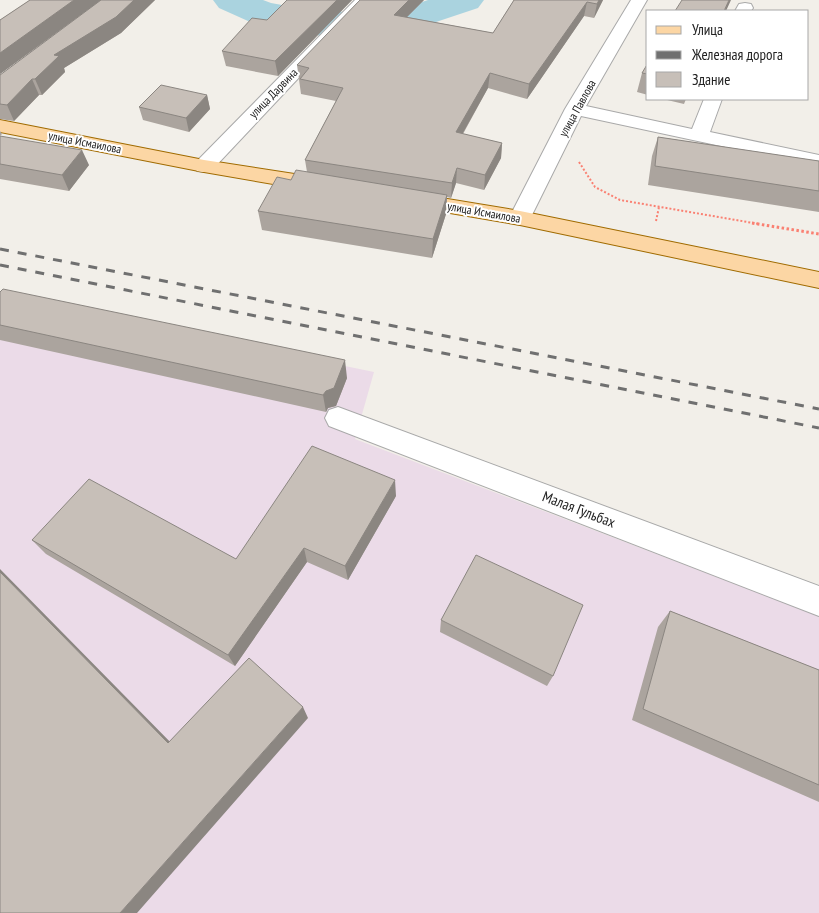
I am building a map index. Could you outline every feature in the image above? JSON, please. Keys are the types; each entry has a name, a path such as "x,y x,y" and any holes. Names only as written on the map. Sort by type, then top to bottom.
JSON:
{"main road":[{"name":"улица Исмаилова","path":"0,126 204,166 338,188"},
{"name":"улица Исмаилова","path":"396,198 520,218 819,280"}],"street":[{"name":"улица Дарвина","path":"204,166 364,0"},
{"name":"улица Павлова","path":"520,218 583,111 639,0"},
{"path":"700,136 712,100"},
{"path":"583,111 819,161"},
{"name":"Малая Гульбах","path":"338,418 819,601"}],"path":[{"path":"583,111 578,140 578,162 595,187 620,200 819,234"}],"shaded area":[{"path":"0,295 374,372 355,439 819,616 819,913 0,913"}],"building":[{"path":"30,0 74,0 0,53 0,20"},
{"path":"101,0 134,0 116,17 54,55 59,56 35,79 32,79 7,105 0,104 0,75"},
{"path":"287,0 337,0 275,61 222,51 252,18 267,20"},
{"path":"360,0 409,0 394,15 493,33 514,0 599,0 597,4 587,2 529,84 490,73 456,132 502,143 485,175 457,168 452,183 305,160 343,88 300,79 309,68 297,65"},
{"path":"682,0 729,0 724,10 676,10"},
{"path":"161,85 207,95 186,118 139,107"},
{"path":"0,136 82,150 62,175 0,164"},
{"path":"658,137 819,161 819,191 655,166"},
{"path":"296,170 447,195 433,239 258,211 277,177 291,180"},
{"path":"3,289 345,360 334,388 326,391 323,395 0,325 0,292"},
{"path":"312,446 395,480 345,566 304,548 228,655 32,540 89,479 236,559"},
{"path":"476,555 583,605 553,676 441,620"},
{"path":"0,572 168,743 249,658 303,707 120,913 0,913"},
{"path":"670,611 819,670 819,785 643,709"}],"waterway":[{"path":"232,0 261,13 326,25 415,17 465,0"}],"railway":[{"path":"0,249 819,409"},
{"path":"0,265 819,428"}]}
